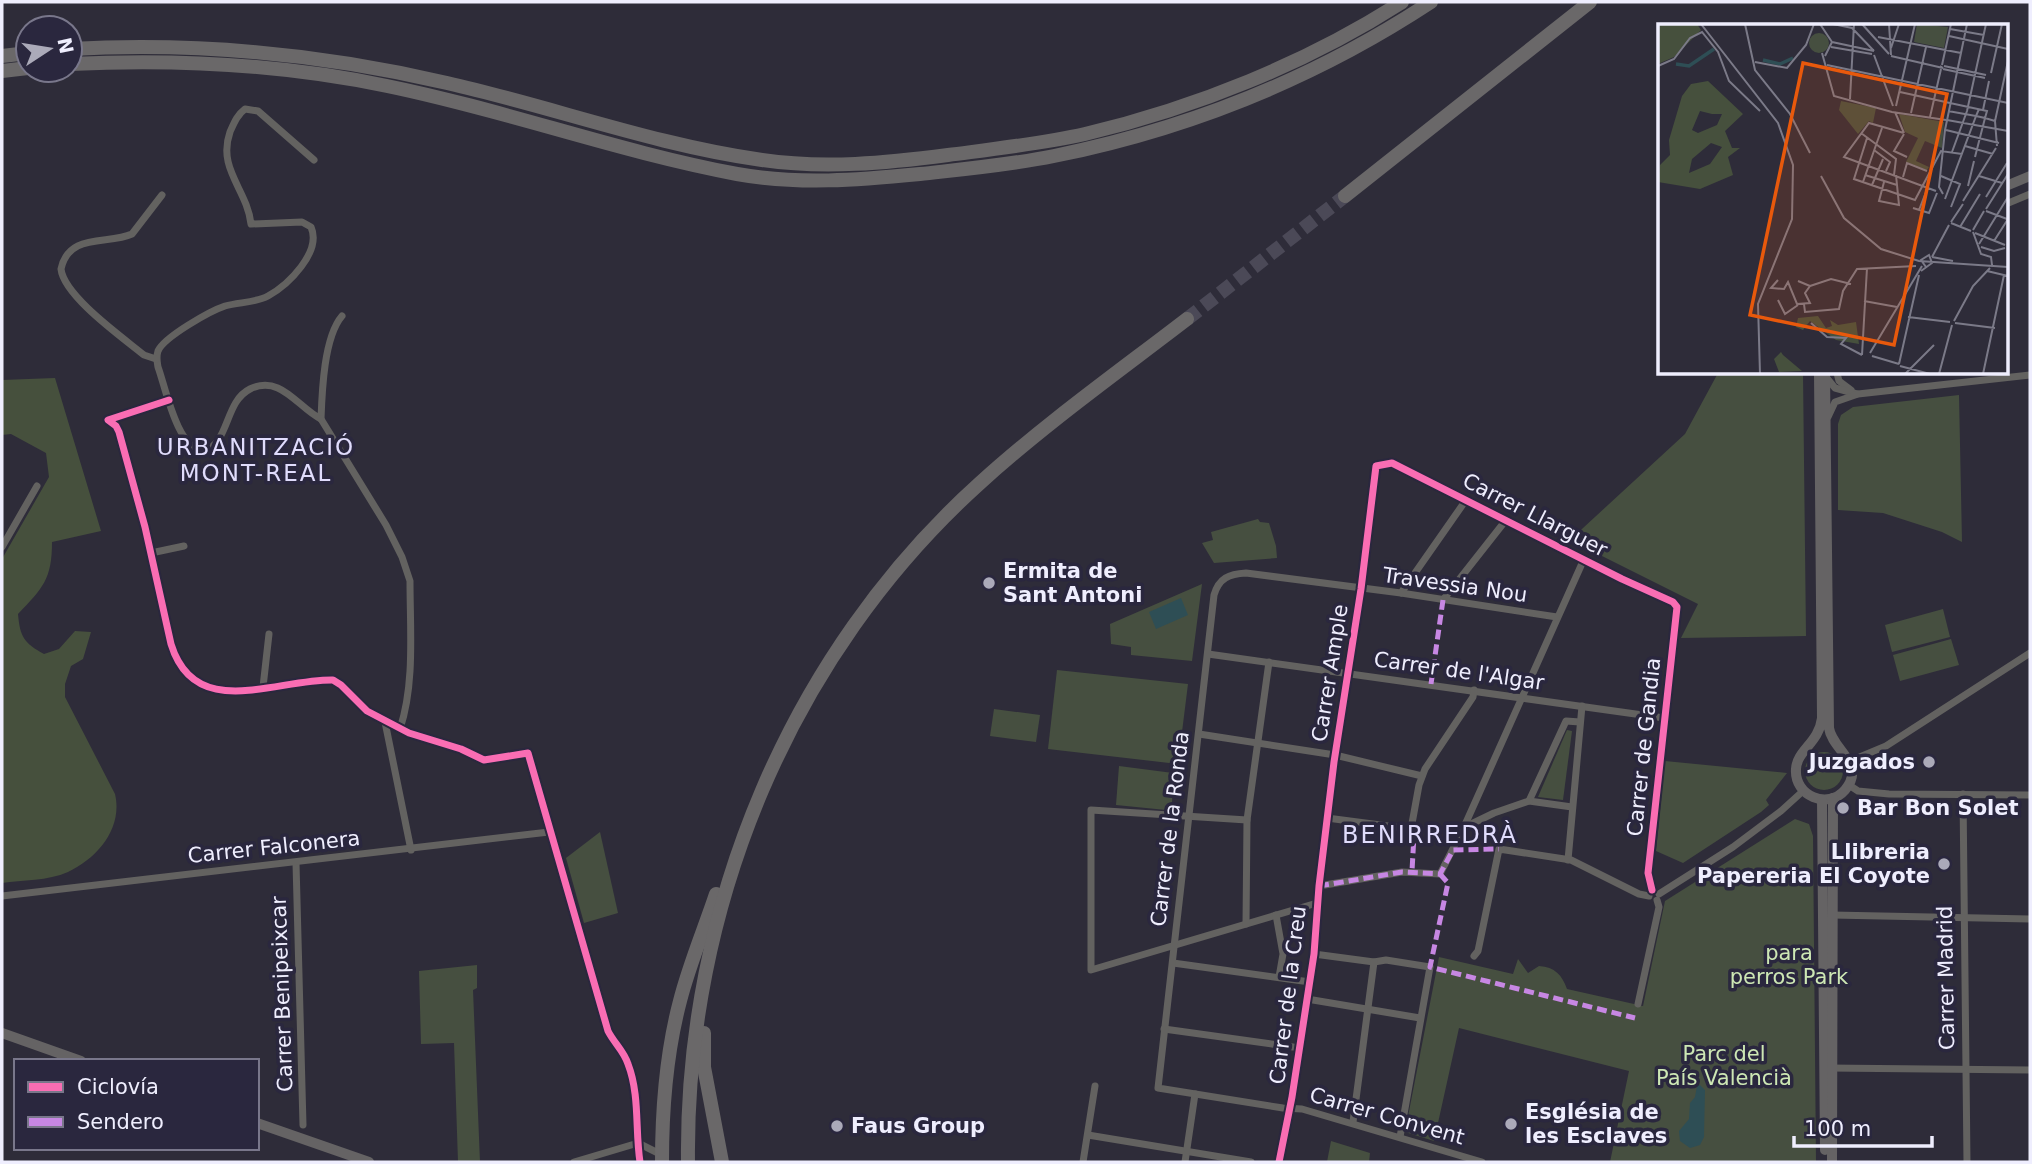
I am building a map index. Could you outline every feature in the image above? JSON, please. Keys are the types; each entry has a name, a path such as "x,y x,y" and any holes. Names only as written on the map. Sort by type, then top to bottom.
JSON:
{"highway":[{"path":"84,49 210,49 327,59 449,83 638,135 717,153 777,162 855,164 1000,149 1122,125 1225,90 1289,63 1349,33 1402,2"},
{"path":"84,64 211,63 267,66 326,75 452,100 631,149 738,174 794,181 842,181 978,168 1052,157 1141,136 1215,111 1306,74 1356,48 1432,2"},
{"path":"1345,196 1591,2"},
{"path":"688,1162 689,1097 698,1013 722,904 748,824 800,709 867,609 930,533 1018,450 1187,318"},
{"path":"662,1159 667,1065 680,1000 734,839 748,824"},
{"path":"722,1162 707,1089 703,1044 706,1006 735,882 740,844"}],"street":[{"path":"314,160 258,111 245,109 239,114 228,138 226,154 251,224 306,224 314,236 313,246 304,261 277,290 264,298 214,311 163,343 156,359 180,432 197,451 208,450 215,445 230,411 240,397 252,388 266,386 280,389 296,398 321,419 386,525 408,571 409,676 400,729"},
{"path":"2008,185 2030,176"},
{"path":"2008,192 2030,183"},
{"path":"2008,203 2030,194"},
{"path":"156,359 144,355 84,303 66,284 61,269 68,254 81,244 132,234 162,195"},
{"path":"321,419 331,340 335,326 342,316"},
{"path":"1823,374 1835,388 1858,394"},
{"path":"1823,374 1827,417 1829,728 1833,739 1850,761 1851,777 1849,785 1839,795 1828,799 1814,798 1803,791 1798,784 1796,768 1798,760 1818,734 1822,718 1823,374"},
{"path":"1837,374 1839,381 1858,394"},
{"path":"1827,417 1835,402 1858,394 2030,375"},
{"path":"169,400 108,420 119,432 138,495 171,644 178,664 197,683 210,689 228,691 333,680 367,712 400,729 461,749 484,760 528,753 608,1031 629,1065 634,1088 640,1162"},
{"name":"Carrer Llarguer","path":"1376,466 1392,463 1673,602 1677,607"},
{"name":"Carrer Ample","path":"1318,886 1376,466"},
{"path":"2,547 37,486"},
{"path":"1401,593 1466,500"},
{"path":"1443,600 1506,520"},
{"path":"151,553 184,546"},
{"path":"1318,886 1412,871 1440,874 1464,827 1584,559"},
{"name":"Travessia Nou","path":"1224,578 1246,573 1557,617"},
{"name":"Carrer de la Ronda","path":"1158,1088 1214,595 1216,587 1224,578"},
{"name":"Carrer de Gandia","path":"1638,1003 1659,907 1648,873 1677,607"},
{"path":"263,687 269,634"},
{"path":"1850,761 1886,746 2030,653"},
{"name":"Carrer de l'Algar","path":"1208,654 1664,718"},
{"path":"1246,924 1247,820 1269,662"},
{"path":"1327,818 1411,829 1422,776 1473,697 1474,690"},
{"path":"1568,860 1582,706"},
{"path":"1529,801 1566,721 1580,722"},
{"path":"384,722 411,850"},
{"path":"1199,734 1335,755 1422,776"},
{"path":"1809,747 1825,743 1840,748"},
{"path":"1849,785 1858,791 1889,794 2030,795"},
{"path":"1474,956 1478,951 1499,849 1568,860 1639,894 1657,894 1733,847 1803,791"},
{"name":"Carrer Madrid","path":"1963,794 1967,1162"},
{"path":"1826,1162 1828,799"},
{"path":"1464,827 1529,801 1572,807"},
{"path":"1247,820 1091,810 1091,970 1317,903"},
{"name":"Carrer Falconera","path":"2,896 549,832"},
{"name":"Carrer Benipeixcar","path":"296,863 303,1125"},
{"name":"Carrer de la Creu","path":"1279,1162 1314,954 1318,886"},
{"path":"1276,915 1283,954 1279,977"},
{"path":"1828,915 2030,919"},
{"path":"1314,954 1374,962 1387,960 1430,967 1400,1137"},
{"path":"1353,1122 1374,962"},
{"path":"1173,963 1310,982"},
{"path":"1307,999 1420,1018"},
{"path":"1164,1028 1300,1048"},
{"path":"2,1033 74,1059"},
{"path":"1828,1068 2030,1070"},
{"path":"1828,1068 1832,1162"},
{"path":"1083,1162 1095,1086"},
{"name":"Carrer Convent","path":"1158,1088 1290,1108 1353,1122 1482,1162"},
{"path":"1185,1162 1195,1094"},
{"path":"259,1124 369,1162"},
{"path":"1088,1135 1251,1162"},
{"path":"638,1143 662,1159"},
{"path":"574,1162 638,1143"}],"green space":[{"path":"1717,374 1803,374 1806,636 1681,638 1698,604 1570,540 1685,434"},
{"path":"1959,395 1962,542 1942,532 1883,513 1838,510 1838,424 1841,415 1853,407"},
{"path":"1258,519 1260,522 1269,523 1277,558 1214,563 1202,543 1213,540 1211,532"},
{"path":"1202,584 1192,661 1131,655 1131,647 1111,644 1110,624"},
{"path":"1943,609 1950,637 1892,652 1885,625"},
{"path":"1951,639 1959,665 1900,681 1893,655"},
{"path":"1057,670 1188,684 1178,764 1048,749"},
{"path":"994,709 1040,715 1036,742 990,736"},
{"path":"1567,730 1572,731 1563,800 1538,797"},
{"path":"1824,752 1837,758 1843,771 1837,784 1824,790 1811,784 1805,771 1811,758"},
{"path":"1665,761 1787,773 1766,800 1769,805 1761,812 1683,863 1656,851"},
{"path":"1119,766 1173,773 1172,804 1166,810 1116,805"},
{"name":"Parc del País Valencià","path":"1795,819 1809,824 1813,836 1816,1162 1610,1162 1629,1071 1459,1028 1434,1141 1405,1132 1439,957 1513,974 1518,959 1528,973 1539,966 1554,970 1567,989 1643,1006 1665,901"},
{"path":"600,832 618,913 584,923 566,858"},
{"path":"477,965 477,988 473,990 480,1162 458,1162 454,1043 421,1044 419,971"},
{"path":"1331,1141 1370,1153 1369,1162 1327,1162"}],"shaded area":[{"path":"55,378 101,531 52,542 48,574 40,590 18,614 19,622 24,638 44,654 59,649 75,631 91,632 83,659 71,666 65,684 65,697 115,794 117,807 112,830 106,840 79,866 52,877 2,883 2,559 49,477 46,453 11,434 2,435 2,380"},
{"path":"1181,598 1188,615 1156,629 1149,612"},
{"path":"1700,1085 1705,1090 1704,1137 1700,1145 1690,1148 1680,1141 1679,1131 1689,1119 1690,1103 1695,1097 1697,1086"}],"tunnel":[{"path":"1187,319 1345,196"}],"marked path":[{"path":"1431,684 1443,600"},
{"path":"1411,829 1414,835 1412,871"},
{"path":"1319,886 1402,872 1440,874 1453,850 1499,849"},
{"path":"1440,874 1448,883 1430,967 1635,1018"}],"cycle path":[{"path":"169,400 108,420 119,432 145,527 171,644 182,668 198,682 218,689 239,691 333,680 367,711 409,733 461,749 484,760 528,753 608,1031 624,1055 632,1076 640,1162"},
{"path":"1279,1162 1314,954 1334,762 1361,589 1376,466 1392,463 1673,602 1677,607 1648,873 1652,890"}],"place":[{"name":"Ermita de Sant Antoni","path":"989,583"},
{"name":"Juzgados","path":"1929,762"},
{"name":"Bar Bon Solet","path":"1843,808"},
{"name":"Llibreria Papereria El Coyote","path":"1944,864"},
{"name":"Església de les Esclaves","path":"1511,1124"},
{"name":"Faus Group","path":"837,1126"}],"district":[{"name":"URBANITZACIÓ MONT-REAL","path":"256,460"},
{"name":"BENIRREDRÀ","path":"1430,835"}],"park label":[{"name":"para perros Park","path":"1789,965"}]}
